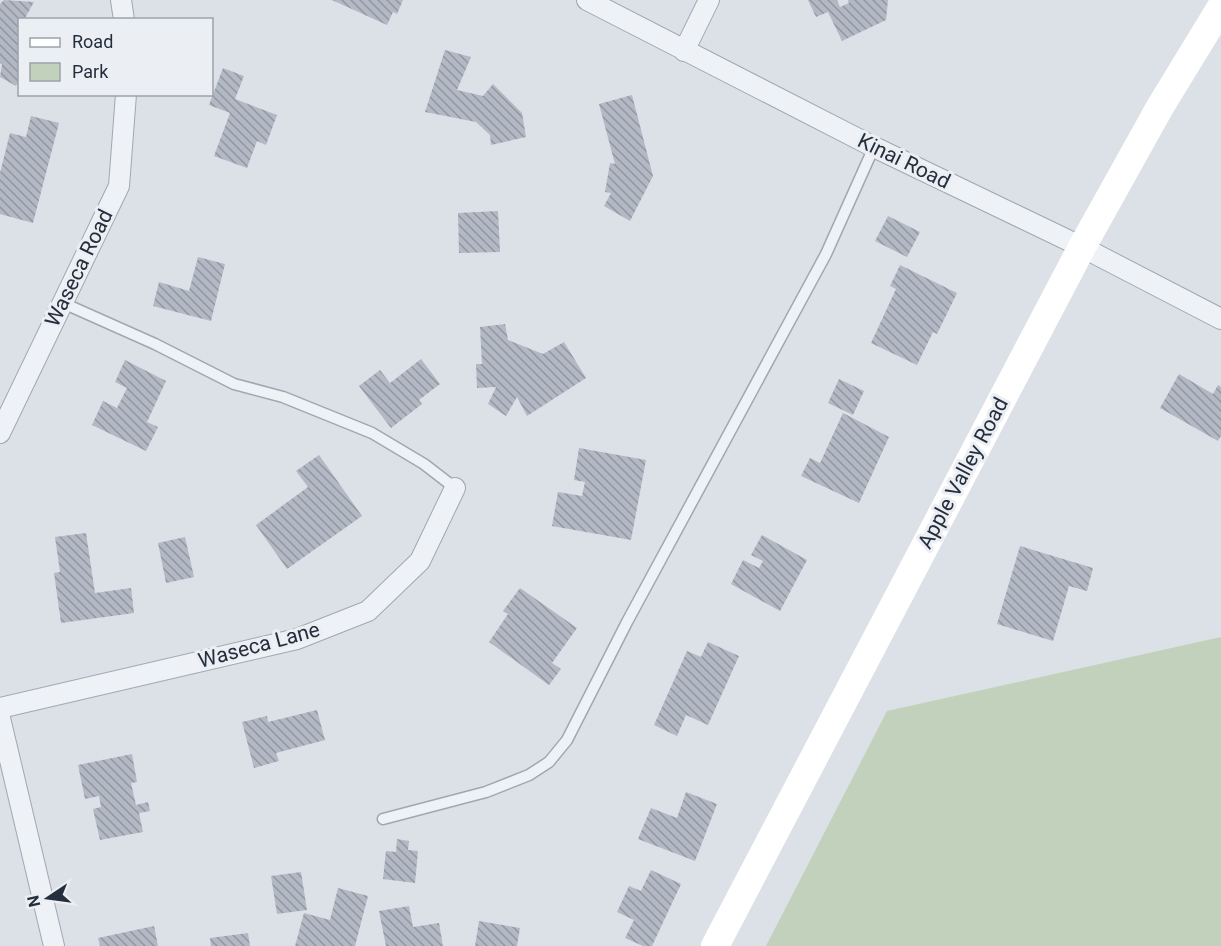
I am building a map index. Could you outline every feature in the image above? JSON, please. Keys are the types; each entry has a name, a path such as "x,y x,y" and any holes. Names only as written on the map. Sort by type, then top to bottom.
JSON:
{"main road":[{"name":"Apple Valley Road","path":"715,946 1082,247 1160,107 1221,7"}],"street":[{"path":"121,0 124,18"},
{"name":"Kinai Road","path":"587,0 874,147 1082,247 1221,319"},
{"path":"684,51 710,0"},
{"name":"Waseca Road","path":"0,433 119,186 126,96"},
{"name":"Waseca Lane","path":"0,708 297,639 368,611 420,561 455,488"},
{"path":"0,718 54,946"}],"lane":[{"path":"383,819 486,792 529,774 549,762 567,740 627,622 826,254 874,147"},
{"path":"63,303 156,344 234,384 283,397 372,433 424,464 455,488"}],"green space":[{"path":"1221,637 1221,946 766,946 887,711"}],"building":[{"path":"4,0 34,2 25,18 18,18 18,83 16,86 0,77 2,64 0,63 0,4"},
{"path":"332,0 403,0 397,14 393,12 387,25"},
{"path":"808,0 837,0 840,7 849,3 848,0 888,0 886,20 842,41 828,12 816,17"},
{"path":"445,50 471,57 457,90 483,96 493,84 522,113 526,137 491,145 490,135 476,122 425,112"},
{"path":"223,68 244,76 235,99 277,115 266,145 257,141 247,168 214,156 230,113 209,105"},
{"path":"632,95 653,176 630,221 604,206 611,193 605,192 610,163 615,164 599,104"},
{"path":"31,116 59,123 33,223 0,214 0,173 10,133 26,137"},
{"path":"498,211 500,252 459,253 458,213"},
{"path":"888,216 920,232 907,257 875,241"},
{"path":"198,257 225,264 211,321 153,306 159,282 189,291"},
{"path":"900,265 957,293 937,334 933,332 917,365 871,343 896,289 890,286"},
{"path":"505,324 508,340 543,354 564,342 586,378 527,416 517,397 506,416 488,404 496,387 477,388 476,364 482,364 480,327"},
{"path":"421,359 440,384 419,400 422,404 391,428 359,386 380,370 390,383"},
{"path":"125,360 166,381 147,422 158,427 146,451 92,425 103,401 117,408 127,388 115,382"},
{"path":"1179,374 1213,394 1218,385 1221,387 1221,436 1218,441 1160,408"},
{"path":"839,379 864,391 853,415 828,403"},
{"path":"843,413 889,437 859,503 801,476 810,458 820,463"},
{"path":"579,448 646,460 631,540 552,526 558,492 582,496 585,482 574,480"},
{"path":"319,455 362,516 287,569 256,525 308,487 296,471"},
{"path":"86,533 95,593 131,588 134,613 61,623 54,573 60,572 55,537"},
{"path":"762,535 807,560 780,611 731,584 743,560 759,568 763,561 751,555"},
{"path":"185,537 194,577 166,583 158,543"},
{"path":"1020,546 1093,568 1087,591 1069,586 1053,641 997,624"},
{"path":"520,588 577,628 552,663 561,669 549,685 489,642 508,614 503,611"},
{"path":"708,642 739,656 708,725 686,715 677,736 654,725 687,651 701,657"},
{"path":"317,710 325,740 276,753 279,761 254,768 242,722 267,716 268,722"},
{"path":"132,754 137,782 131,783 136,805 148,802 150,811 139,813 143,832 100,840 93,809 101,807 99,796 85,799 78,765"},
{"path":"686,792 717,804 695,861 638,839 651,808 677,818"},
{"path":"397,839 409,841 408,850 418,851 415,883 383,879 386,851 396,852"},
{"path":"651,870 681,884 652,946 643,946 625,938 634,920 617,912 629,886 641,891"},
{"path":"301,872 307,910 277,914 271,876"},
{"path":"338,888 368,896 355,946 295,946 304,913 330,920"},
{"path":"409,906 413,927 439,923 443,946 386,946 379,911"},
{"path":"479,921 520,928 517,946 475,946"},
{"path":"154,926 158,946 100,946 98,938"},
{"path":"248,933 250,946 211,946 210,938"}]}
